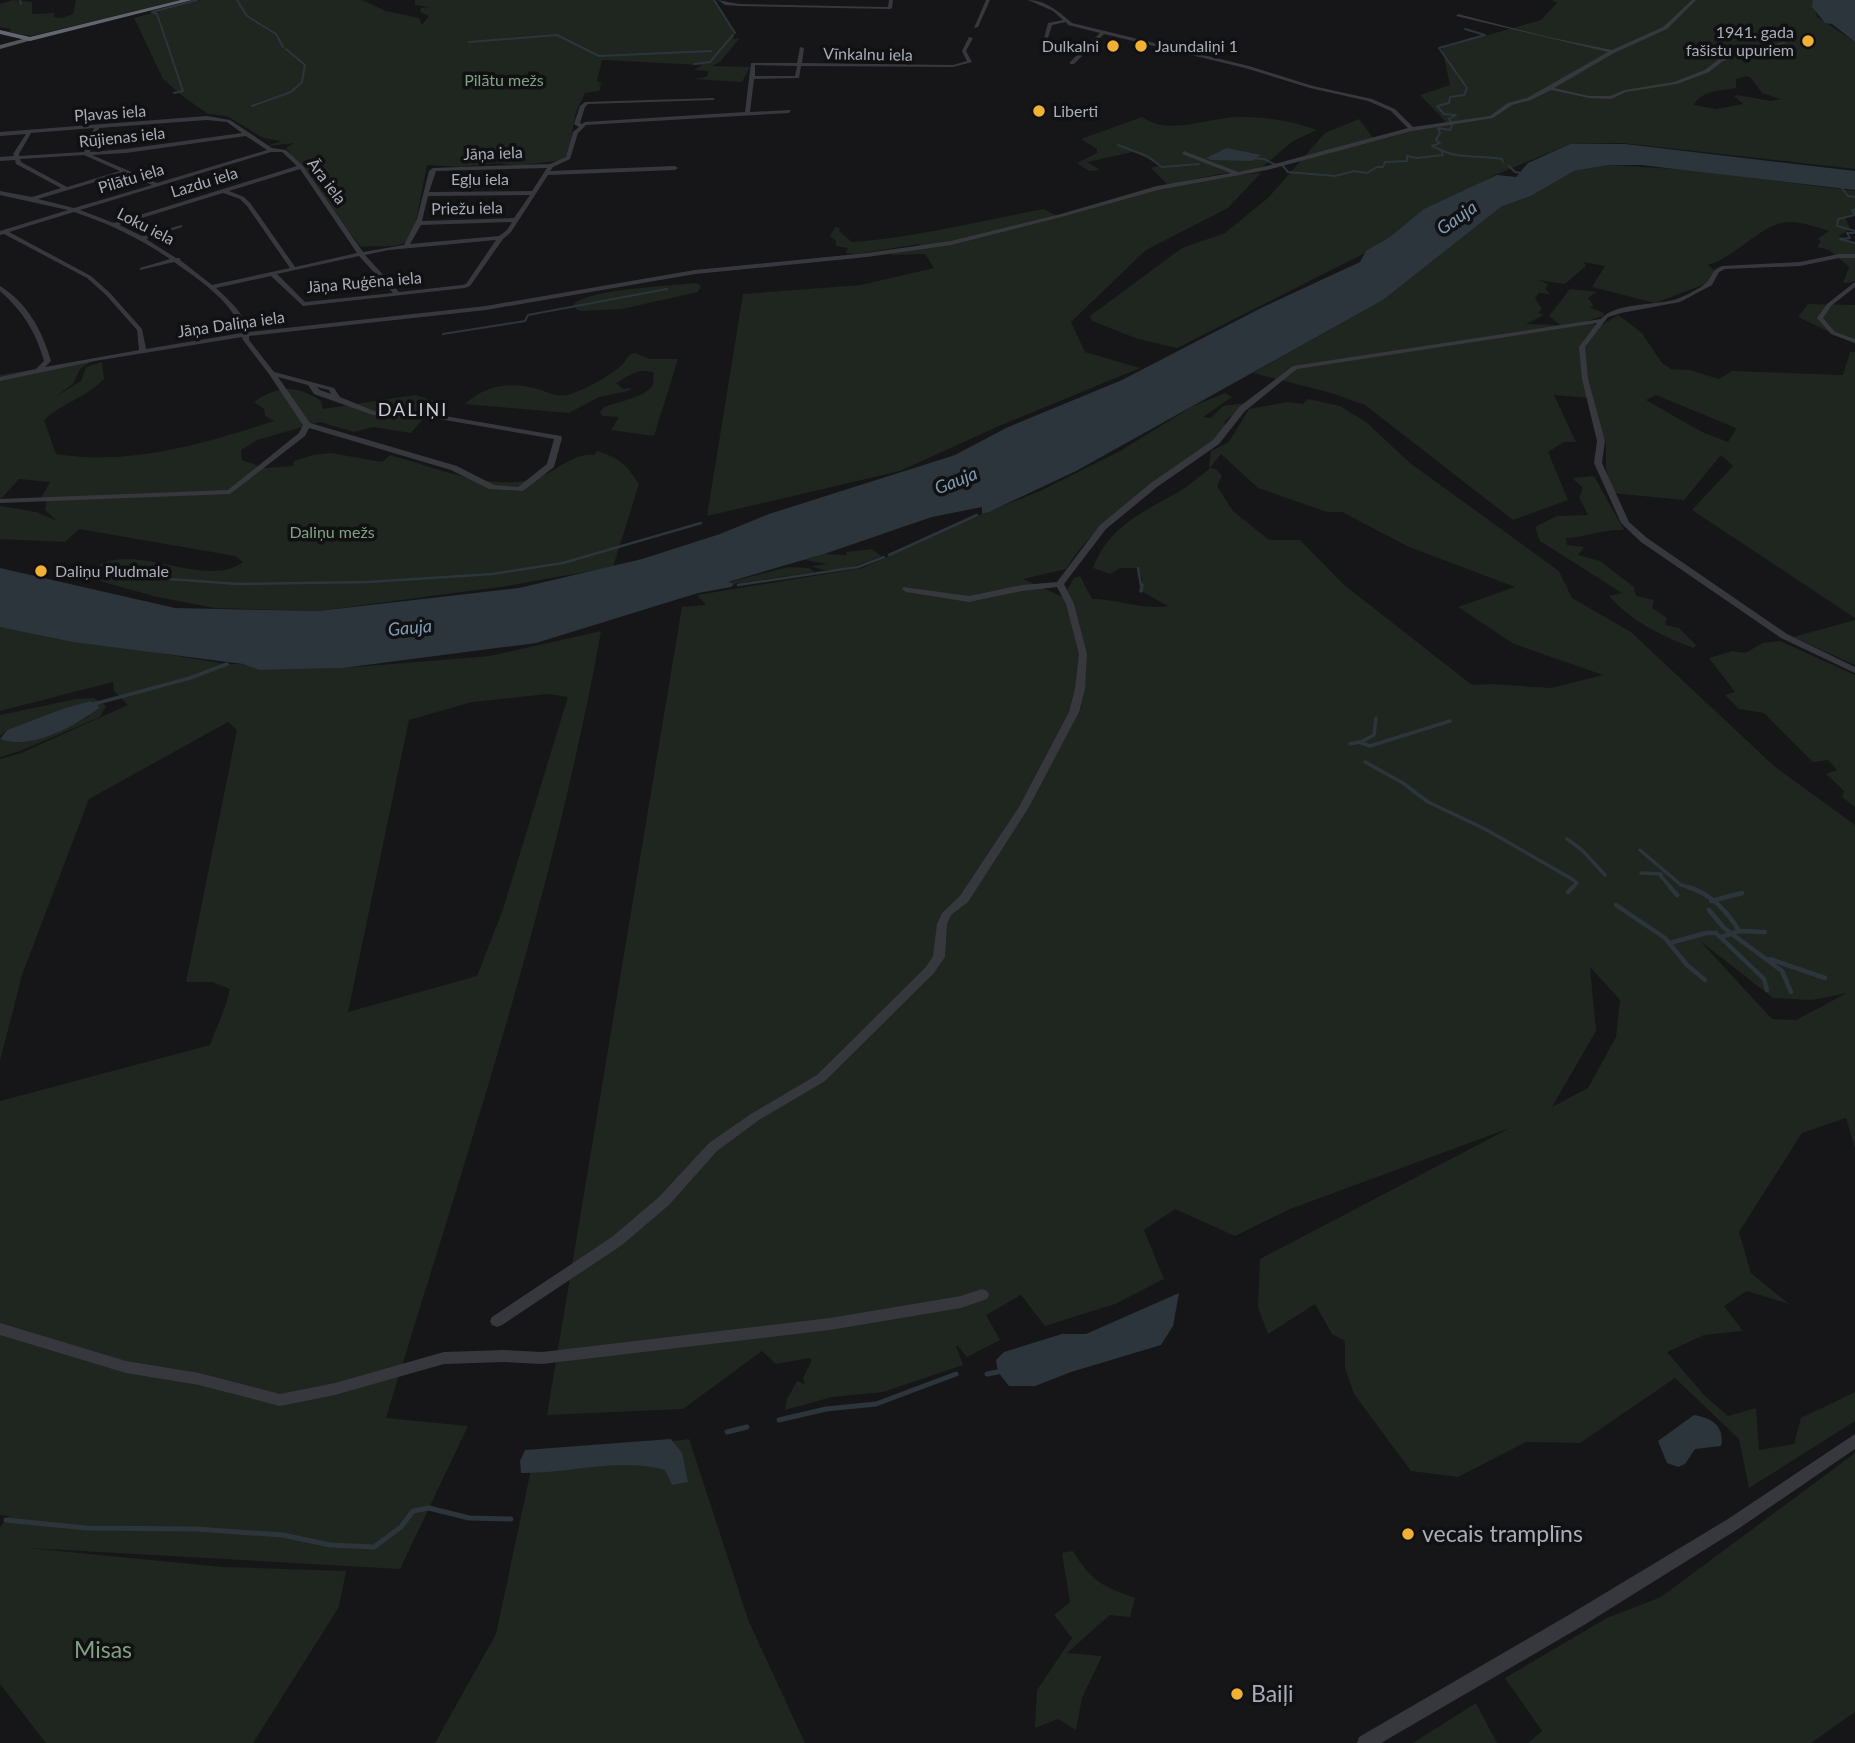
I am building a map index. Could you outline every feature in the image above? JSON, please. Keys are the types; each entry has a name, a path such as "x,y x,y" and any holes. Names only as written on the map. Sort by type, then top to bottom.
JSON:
{"highway":[{"path":"0,32 30,39 189,0"}],"main road":[{"path":"0,47 30,39"}],"street":[{"path":"720,0 739,5 890,8 891,0"},
{"path":"975,27 988,0"},
{"path":"1030,0 1055,10 1065,21"},
{"name":"Jāņa Daliņa iela","path":"1,381 38,370 246,334 467,310 695,272 867,255 951,243 1157,188 1340,150 1412,129 1491,117 1510,104 1529,99 1550,88 1612,51 1665,28 1694,0"},
{"path":"1458,15 1612,51"},
{"path":"1046,38 1050,24 1065,21 1370,100 1393,110 1412,129"},
{"path":"1072,63 1104,32"},
{"name":"Vīnkalnu iela","path":"752,78 753,64 953,66 970,62 964,51 971,38"},
{"path":"1550,88 1578,96 1611,98 1625,91 1675,83 1707,71 1721,60 1784,43"},
{"path":"745,113 752,78 795,77 802,48"},
{"path":"581,126 577,124 583,106 587,103 713,99"},
{"path":"743,104 745,113"},
{"path":"211,287 406,246 500,238 516,220 551,166 568,158 576,132 581,126 789,111"},
{"name":"Pļavas iela","path":"0,134 221,119"},
{"name":"Āra iela","path":"221,119 271,150 284,151 301,167 362,254 398,294"},
{"path":"97,127 86,154 157,185"},
{"path":"30,131 15,158 18,163 65,188"},
{"name":"Rūjienas iela","path":"0,159 86,154 246,134"},
{"name":"Pilātu iela","path":"2,233 271,150"},
{"path":"1184,153 1239,173"},
{"name":"Jāņa iela","path":"427,194 429,178 435,169 551,166"},
{"name":"Lazdu iela","path":"116,224 301,167"},
{"path":"547,173 675,168"},
{"path":"31,199 122,172"},
{"path":"221,191 242,198 249,205 294,269"},
{"name":"Loku iela","path":"0,193 74,210 116,224 178,259 236,311 246,328 246,340 307,425"},
{"name":"Egļu iela","path":"427,194 534,193"},
{"path":"406,246 415,235 427,194"},
{"name":"Priežu iela","path":"419,223 516,220"},
{"path":"143,237 180,226"},
{"path":"2,233 89,277 108,294 139,330 143,351"},
{"name":"Jāņa Ruģēna iela","path":"273,274 303,304 468,285 500,238"},
{"path":"906,589 969,599 1022,588 1060,584 1103,527 1154,485 1216,442 1242,409 1295,366 1604,320 1620,311 1678,301 1710,284 1716,271 1724,267 1800,264 1839,256 1855,257"},
{"path":"142,269 178,259"},
{"path":"1855,284 1829,305 1820,318 1833,333 1855,341"},
{"path":"0,288 13,298 39,332 48,361 38,370"},
{"path":"1604,320 1582,347 1581,362 1601,441 1598,463 1625,523 1644,540 1740,609 1784,636 1855,670"},
{"path":"0,501 230,492 294,441 307,425 454,468 492,487 507,490 520,489 551,465 557,445 558,438 439,417 373,413 337,398 332,389 272,373"},
{"path":"497,1321 617,1241 664,1201 713,1147 755,1117 821,1078 930,970 939,957 942,924 947,913 964,899 1024,807 1074,712 1080,689 1083,654 1060,584"},
{"path":"1046,587 1065,594"},
{"path":"0,1329 126,1367 198,1379 280,1400 335,1390 444,1358 542,1357 663,1344 830,1324 961,1302 982,1295"},
{"path":"1365,1743 1733,1524 1855,1441"}],"green space":[{"path":"13,0 32,2 32,14 55,13 53,17 62,18 73,14 76,0 184,0 31,36 9,32 11,29 0,27 0,4"},
{"name":"Pilātu mežs","path":"200,0 362,0 386,11 419,18 422,25 429,16 420,12 421,8 430,7 415,5 415,0 714,0 735,33 733,39 740,38 720,62 712,66 750,67 742,82 693,79 706,77 709,71 694,70 702,65 602,60 597,81 603,84 598,85 601,86 599,91 585,93 576,112 568,153 563,160 517,166 498,163 461,167 427,165 413,236 395,246 361,247 286,148 294,143 268,146 281,141 263,138 227,116 208,114 163,79 134,18"},
{"path":"1552,0 1813,0 1817,17 1855,42 1855,169 1623,143 1570,144 1493,176 1387,242 1177,348 1138,339 1092,321 1090,316 1182,248 1225,233 1269,197 1325,133 1359,119 1375,141 1446,122 1420,95 1450,85 1442,48 1541,20 1557,3","holes":["1747,76 1762,93 1781,99 1771,101 1738,95 1734,96 1743,104 1716,109 1694,105 1702,96 1736,88 1736,79"]},
{"path":"1142,117 1152,122 1176,126 1226,118 1258,118 1288,121 1317,130 1293,141 1260,169 1168,185 1151,168 1162,165 1133,152 1087,162 1100,170 1089,171 1077,163 1097,153 1097,149 1081,139"},
{"path":"1609,165 1691,170 1855,191 1855,215 1845,216 1850,229 1839,236 1855,243 1855,282 1843,283 1849,267 1829,250 1817,247 1821,241 1817,239 1829,231 1805,224 1780,223 1708,265 1714,270 1708,283 1655,303 1592,287 1605,266 1584,262 1586,266 1565,284 1538,280 1548,284 1545,289 1551,294 1539,293 1535,298 1542,309 1538,313 1544,315 1526,324 1560,325 1549,316 1570,289 1597,292 1588,298 1594,306 1589,307 1604,313 1603,316 1587,321 1599,327 1618,315 1641,332 1662,363 1671,369 1690,370 1719,379 1732,371 1843,375 1850,352 1855,352 1855,618 1692,510 1733,466 1721,455 1684,500 1611,493 1606,467 1606,443 1589,398 1554,395 1576,442 1564,442 1548,452 1568,500 1513,520 1365,405 1331,393 1253,373 1383,300 1501,207 1531,196 1574,171","holes":["1656,395 1736,428 1728,442 1702,432 1646,400"]},
{"path":"1261,173 1228,208 1146,250 1071,322 1085,352 1140,368 999,426 900,471 707,516 743,294 861,285 934,268 925,254 892,255 892,252 924,248 919,244 857,254 846,253 848,248 836,246 836,241 830,236 835,227 840,228 839,231 852,242 923,233 1044,209 1059,217 1184,184"},
{"path":"696,283 701,286 698,292 622,309 581,311 576,309 574,304 596,295 613,292"},
{"path":"1808,304 1855,305 1855,344 1798,317"},
{"path":"635,353 649,359 678,359 654,436 611,430 619,417 602,416 600,412 604,407 639,395 650,388 654,373 649,371 634,373 616,383 623,389 632,388 628,391 599,397 569,413 465,404 491,388 510,385 567,395 602,379"},
{"name":"Daliņu mežs","path":"95,359 80,369 73,384 54,398 81,381 86,367 102,362 104,379 44,420 56,454 84,457 139,455 221,438 274,421 265,416 264,409 254,402 279,390 304,392 321,401 323,409 415,395 438,402 411,433 373,427 354,432 320,422 257,440 241,450 242,460 264,468 293,466 294,461 331,453 382,462 390,455 461,476 516,482 542,476 571,460 594,455 597,451 622,463 639,484 613,567 507,586 318,611 215,608 157,597 85,577 100,564 119,559 206,571 226,570 243,562 235,556 79,529 65,542 0,539 0,506 36,512 57,521 45,510 47,498 41,498 50,482 19,479 0,500 0,375"},
{"path":"1225,393 1232,397 1203,417 1211,418 1223,406 1246,403 1225,421 1224,437 1117,512 1081,548 1066,569 1023,579 1063,597 1074,578 1080,576 1092,599 1149,607 1168,606 1141,591 1142,579 1138,568 1120,568 1110,574 1093,568 1117,531 1209,469 1211,451 1229,442 1249,409 1287,402 1303,404 1308,399 1340,406 1366,422 1410,463 1559,571 1572,598 1631,632 1774,766 1855,825 1855,1148 1846,1118 1802,1133 1739,1232 1751,1273 1789,1304 1747,1291 1724,1306 1743,1331 1704,1335 1667,1352 1705,1396 1728,1416 1756,1408 1759,1450 1794,1444 1801,1418 1855,1392 1855,1421 1749,1488 1739,1439 1675,1378 1580,1443 1526,1442 1458,1477 1411,1471 1354,1394 1345,1368 1345,1341 1332,1334 1315,1304 1268,1334 1258,1307 1260,1259 1510,1128 1290,1209 1235,1236 1175,1209 1144,1230 1164,1279 1115,1304 1045,1326 1021,1295 986,1315 1000,1340 967,1357 956,1346 963,1365 883,1392 832,1397 785,1410 787,1399 797,1381 805,1384 803,1378 812,1360 809,1358 776,1364 762,1351 683,1409 547,1415 682,607 706,605 697,595 863,568 963,522 1040,491 1120,451 1193,406","holes":["1221,454 1258,488 1327,512 1342,512 1409,547 1515,587 1458,607 1514,644 1603,675 1551,688 1472,685 1343,584 1300,540 1269,540 1233,511 1217,486 1222,476 1216,469 1210,468","1700,941 1773,998 1812,1000 1847,993 1796,1020 1772,1019","1590,967 1620,1000 1616,1037 1588,1088 1552,1107 1596,1031"]},
{"path":"1594,476 1624,530 1566,538 1567,545 1584,547 1578,555 1600,561 1634,587 1636,596 1654,600 1652,608 1667,618 1665,625 1679,628 1696,645 1694,648 1638,621 1609,596 1622,593 1540,541 1535,527 1557,516 1588,515 1579,497 1583,488 1572,478"},
{"path":"872,549 881,556 837,570 820,569 812,566 827,564 805,560 824,554 847,555 846,552"},
{"path":"788,567 809,568 815,572 726,583"},
{"path":"1855,620 1855,665 1793,637"},
{"name":"Misas","path":"0,627 226,664 243,664 259,670 343,668 490,656 601,631 581,731 533,929 386,1418 468,1426 400,1569 28,1548 223,1567 346,1571 339,1607 253,1743 46,1743 0,1684 0,1527 9,1516 0,1515 0,1101 210,1045 230,989 212,982 186,982 237,730 228,722 89,799 22,975 0,1061 0,759 21,753 128,705 114,691 113,682 0,711","holes":["548,694 568,697 502,912 477,976 348,1012 409,720 472,702"]},
{"path":"1780,641 1855,675 1855,807 1842,797 1844,791 1826,774 1837,770 1828,760 1813,762 1764,713 1739,709 1725,695 1735,692 1709,658 1732,651 1745,653 1763,643"},
{"path":"94,698 106,706 100,717 0,757 0,739 22,742 58,732 89,716 90,701 7,730 0,736 0,715 76,699"},
{"path":"689,1439 749,1622 805,1743 435,1743 496,1634 533,1460"},
{"path":"1855,1453 1855,1712 1811,1743 1528,1743 1542,1731 1505,1678 1607,1618 1661,1597"},
{"path":"1073,1551 1086,1570 1099,1582 1135,1598 1130,1617 1110,1615 1067,1653 1102,1656 1082,1698 1076,1730 1058,1719 1035,1728 1037,1690 1072,1638 1054,1615 1070,1602 1062,1553"},
{"path":"1476,1703 1497,1743 1413,1743"}],"water":[{"path":"1813,0 1855,0 1855,42 1832,24 1825,23 1812,7"},
{"name":"Gauja","path":"1570,144 1625,144 1855,171 1855,190 1641,165 1609,165 1574,171 1531,196 1501,207 1383,300 1076,471 989,512 982,514 982,507 932,517 824,554 728,582 734,584 731,587 698,593 536,643 343,668 259,670 243,664 73,642 0,627 0,568 175,608 318,611 519,588 642,559 720,534 769,514 955,455 1006,428 1122,380 1261,308 1360,262 1366,251 1390,237 1424,209 1497,175 1516,177 1528,163"},
{"path":"1227,148 1261,155 1252,161 1206,158"},
{"path":"90,701 100,707 79,722 53,735 25,742 0,739 7,730"},
{"path":"1179,1293 1173,1326 1161,1345 1071,1372 1035,1386 1009,1386 998,1372 996,1360 1004,1352 1062,1334 1086,1334"},
{"path":"1694,1415 1716,1424 1721,1433 1721,1446 1695,1449 1685,1464 1678,1467 1667,1463 1658,1441"},
{"path":"671,1439 682,1453 688,1482 672,1485 665,1470 629,1465 521,1473 520,1461 525,1450"}],"waterway":[{"path":"20,0 21,4"},
{"path":"174,93 183,91 157,14 152,12 197,0"},
{"path":"237,0 247,16 276,34 283,47"},
{"path":"714,0 735,33"},
{"path":"1451,122 1449,119 1456,115 1444,114 1437,106 1449,103 1450,97 1464,95 1467,88 1439,48 1485,35 1465,29"},
{"path":"469,42 557,35 599,56 711,51"},
{"path":"694,64 710,62 733,35"},
{"path":"252,106 291,92 302,82 305,65 286,49"},
{"path":"1441,150 1432,146 1440,143 1436,140 1440,133 1438,128 1450,130 1452,124"},
{"path":"1118,145 1147,156 1162,167 1199,164"},
{"path":"1283,166 1288,172 1335,176 1354,171 1367,173 1377,167 1383,167 1385,162 1407,161 1407,156 1417,158 1443,155 1441,150"},
{"path":"1441,150 1455,155 1502,159 1503,162"},
{"path":"1251,158 1264,159 1276,165"},
{"path":"1509,166 1515,172 1522,173"},
{"path":"1841,187 1848,196 1855,197"},
{"path":"1855,209 1852,211 1855,214"},
{"path":"1855,215 1838,219 1837,226 1855,231"},
{"path":"1855,233 1847,233 1850,238 1840,239 1855,243"},
{"path":"443,334 525,321 528,315 667,289"},
{"path":"889,555 977,515"},
{"path":"114,575 238,584 368,582 492,574 563,563 701,523"},
{"path":"738,585 858,567 884,557"},
{"path":"1138,568 1141,586"},
{"path":"1141,591 1142,585"},
{"path":"94,704 190,678 227,664"},
{"path":"1361,742 1374,735 1376,718"},
{"path":"1350,744 1359,742 1370,746 1450,721"},
{"path":"1365,762 1403,783 1428,802 1485,829 1572,879 1577,883 1568,892"},
{"path":"1567,839 1582,850 1605,875"},
{"path":"1640,850 1681,885 1688,887"},
{"path":"1641,873 1661,874"},
{"path":"1660,875 1672,889"},
{"path":"1670,887 1677,895"},
{"path":"1688,887 1695,889"},
{"path":"1688,887 1713,900"},
{"path":"1713,900 1742,893"},
{"path":"1713,900 1739,931"},
{"path":"1616,905 1665,938 1687,965 1705,980"},
{"path":"1709,910 1731,934"},
{"path":"1731,934 1739,931"},
{"path":"1739,931 1765,932"},
{"path":"1670,943 1706,933 1716,933 1764,979 1767,990"},
{"path":"1721,937 1731,934"},
{"path":"1731,934 1782,971 1791,992"},
{"path":"1770,959 1825,978"},
{"path":"987,1374 998,1372"},
{"path":"779,1420 826,1409 876,1404 956,1374"},
{"path":"727,1432 747,1427"},
{"path":"6,1520 86,1528 196,1529 283,1535 330,1545 374,1547 401,1527 413,1511 429,1508 469,1518 511,1519"}],"place":[{"name":"1941. gada fašistu upuriem","path":"1808,41"},
{"name":"Dulkalni","path":"1113,46"},
{"name":"Jaundaliņi 1","path":"1141,46"},
{"name":"Liberti","path":"1039,111"},
{"name":"Daliņu Pludmale","path":"41,571"},
{"name":"vecais tramplīns","path":"1408,1534"},
{"name":"Baiļi","path":"1237,1694"}],"district":[{"name":"DALIŅI","path":"413,410"}]}
